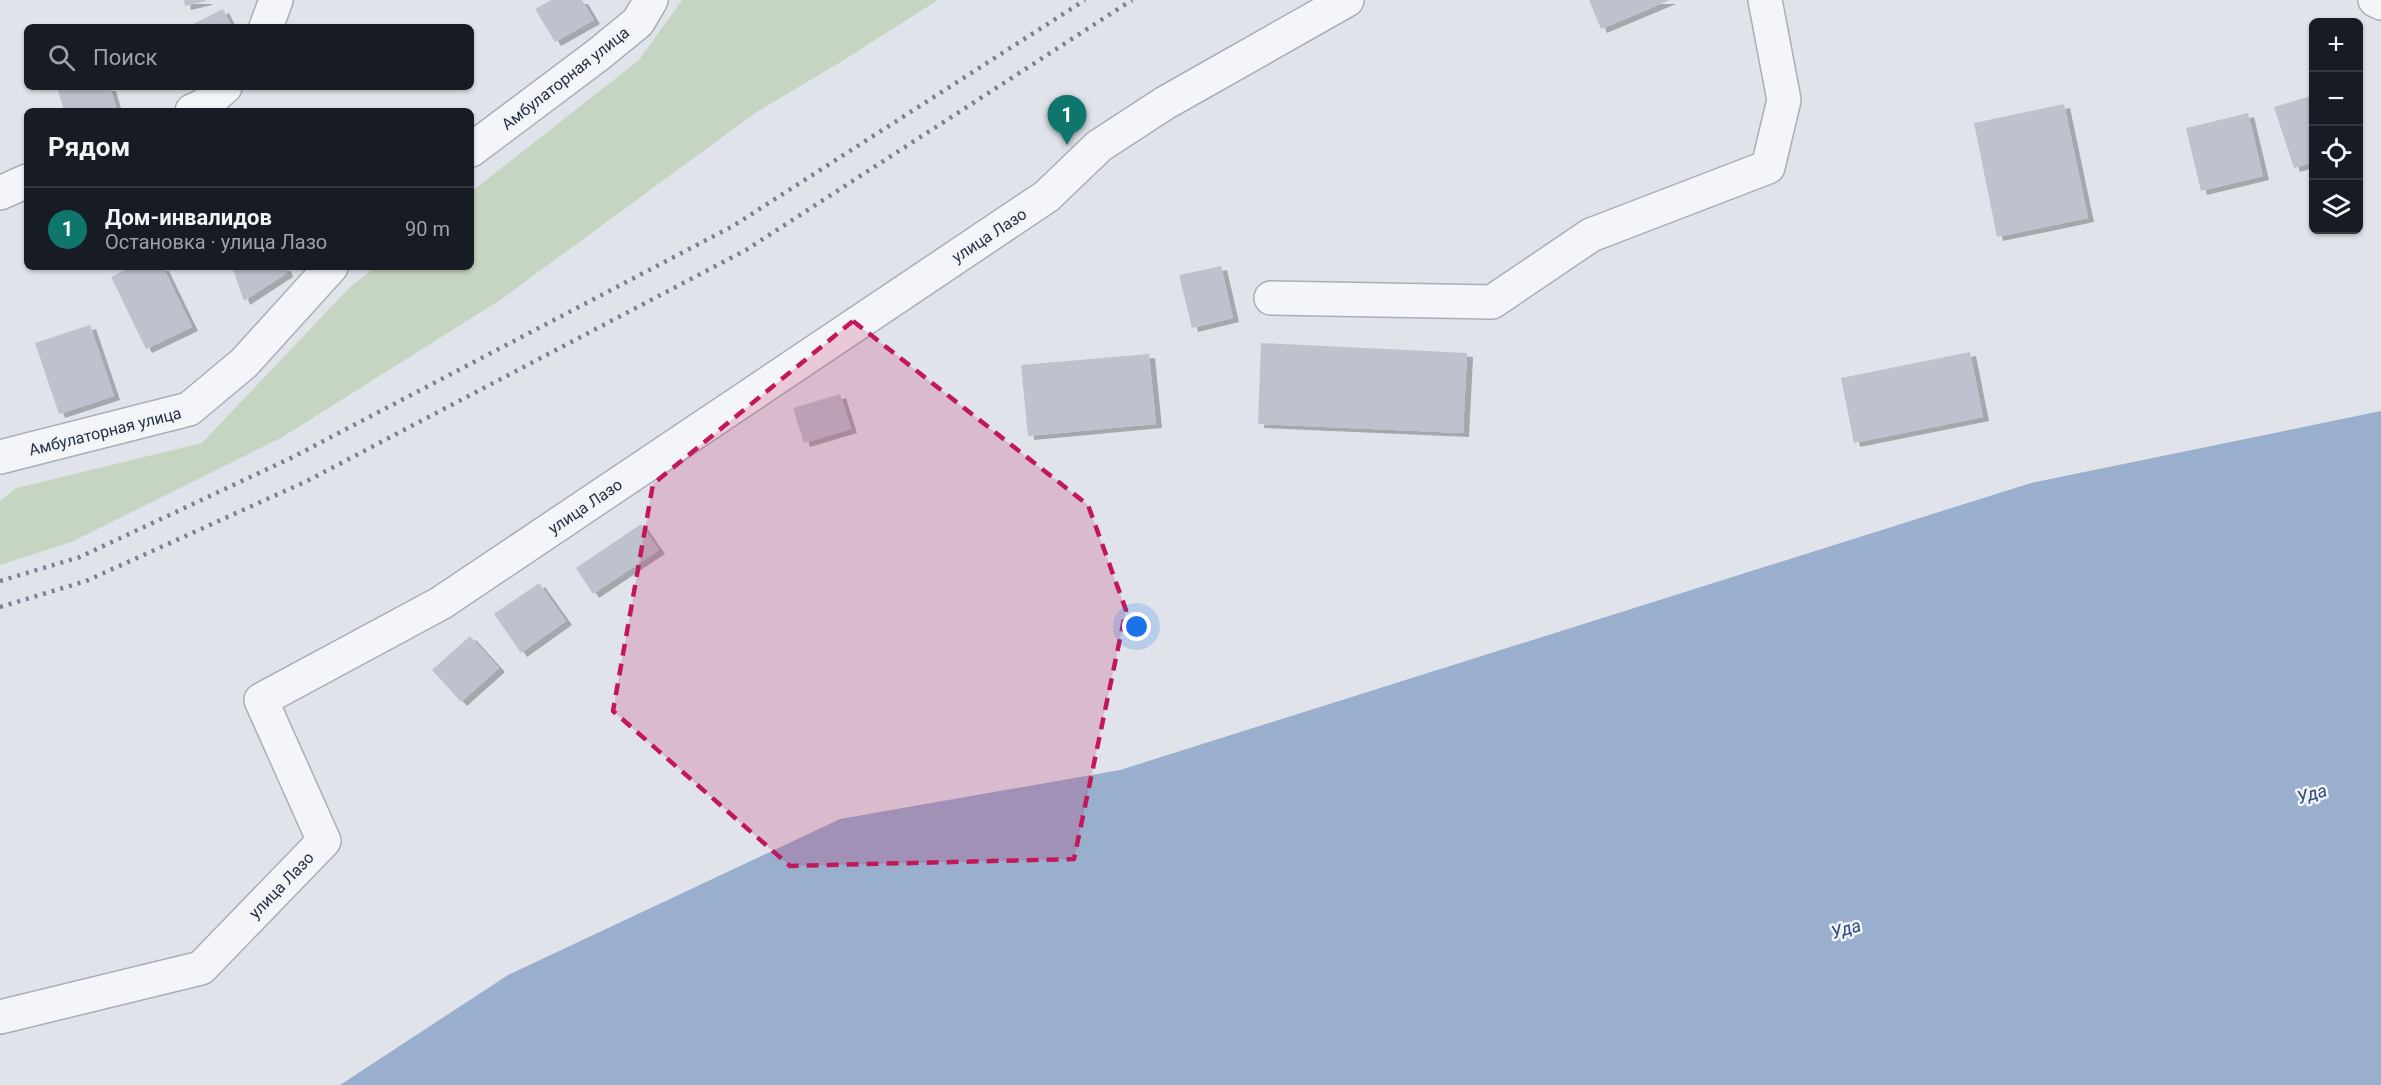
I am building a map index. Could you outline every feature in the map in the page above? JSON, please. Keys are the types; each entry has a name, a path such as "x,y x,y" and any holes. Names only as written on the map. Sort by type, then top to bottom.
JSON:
{"street":[{"path":"268,24 276,0"},
{"name":"Амбулаторная улица","path":"474,148 638,22 651,0"},
{"name":"улица Лазо","path":"0,1017 201,968 324,841 261,700 441,603 1047,196 1099,146 1165,103 1347,0"},
{"path":"1271,298 1492,302 1591,235 1768,167 1784,100 1765,0"},
{"path":"2375,0 2381,3"},
{"path":"198,108 221,90"},
{"path":"0,193 24,183"},
{"name":"Амбулаторная улица","path":"0,457 189,410 244,363 328,270"}],"highlighted area":[{"path":"853,321 1088,505 1126,610 1074,859 790,866 613,711 653,484"}],"green space":[{"path":"682,0 938,0 758,111 500,300 281,438 71,542 0,565 0,501 16,488 202,443 349,288 371,270 474,270 474,190 639,60"}],"water":[{"name":"Уда","path":"2381,411 2381,1085 340,1085 508,975 840,819 1120,770 2031,483"}],"building":[{"path":"184,0 206,0 206,1 185,6"},
{"path":"551,0 582,0 594,20 555,42 535,9"},
{"path":"1589,0 1670,0 1601,29"},
{"path":"223,9 230,24 193,24"},
{"path":"58,90 111,90 116,108 63,108"},
{"path":"2309,96 2309,164 2294,168 2274,107"},
{"path":"2064,104 2088,218 1997,237 1974,123"},
{"path":"2248,113 2263,176 2201,191 2186,128"},
{"path":"1221,266 1233,318 1192,328 1179,275"},
{"path":"125,270 164,270 192,327 146,349 111,277"},
{"path":"233,270 286,270 287,273 244,301"},
{"path":"90,325 114,396 59,414 35,343"},
{"path":"1261,343 1467,353 1463,433 1258,424"},
{"path":"1970,352 1983,417 1854,443 1841,378"},
{"path":"1149,354 1156,424 1028,436 1021,365"},
{"path":"840,394 851,429 804,443 793,408"},
{"path":"641,524 659,550 593,594 576,568"},
{"path":"539,583 566,621 521,653 494,614"},
{"path":"470,636 499,668 461,702 432,670"}],"railway":[{"path":"0,581 80,557 293,457 733,226 1085,0"},
{"path":"0,607 86,581 307,481 746,250 1132,0"}],"place":[{"name":"Дом-инвалидов","path":"1067,145"}]}
